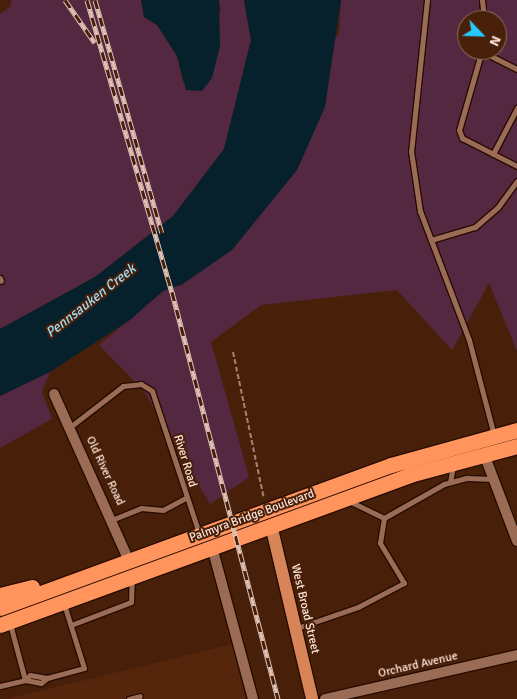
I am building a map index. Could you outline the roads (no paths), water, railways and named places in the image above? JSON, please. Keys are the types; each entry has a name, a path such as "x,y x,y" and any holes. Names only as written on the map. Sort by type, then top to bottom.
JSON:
{"highway":[{"name":"Palmyra Bridge Boulevard","path":"5,623 212,547 269,518 410,458 517,430"},
{"name":"Palmyra Bridge Boulevard","path":"0,608 200,536 344,498 454,462 517,446"},
{"path":"0,594 94,573"}],"main road":[{"name":"West Broad Street","path":"269,518 312,699"}],"street":[{"name":"Old River Road","path":"54,394 114,519 129,561"},
{"path":"484,454 517,541"},
{"path":"212,547 253,699"},
{"name":"Orchard Avenue","path":"325,699 517,655"}],"lane":[{"path":"426,0 411,152 420,211 469,340 494,435"},
{"path":"479,60 459,130 462,138 517,166"},
{"path":"500,60 517,69"},
{"path":"493,154 517,108"},
{"path":"431,240 475,227 498,207 517,181"},
{"name":"River Road","path":"70,427 123,386 141,384 152,391 200,536"},
{"path":"450,482 454,462"},
{"path":"384,518 450,482 492,479"},
{"path":"114,519 141,508 163,510 186,498"},
{"path":"344,498 384,518"},
{"path":"296,628 358,607 404,583 380,544 384,518"},
{"path":"71,625 131,602 132,576"},
{"path":"0,686 25,680 41,683 47,678 84,668 63,601"},
{"path":"5,623 25,680"},
{"path":"25,680 30,674 47,678"},
{"path":"129,699 140,696"}],"water":[{"path":"141,0 219,0 220,46 212,78 202,91 186,90 177,56 157,25 144,17"},
{"name":"Pennsauken Creek","path":"244,0 341,0 325,107 297,170 232,250 183,284 163,291 130,320 50,372 0,396 0,329 95,277 173,216 224,149 251,40"}],"railway":[{"path":"65,0 95,43"},
{"path":"87,0 172,292 278,699"},
{"path":"95,0 162,233"}]}
